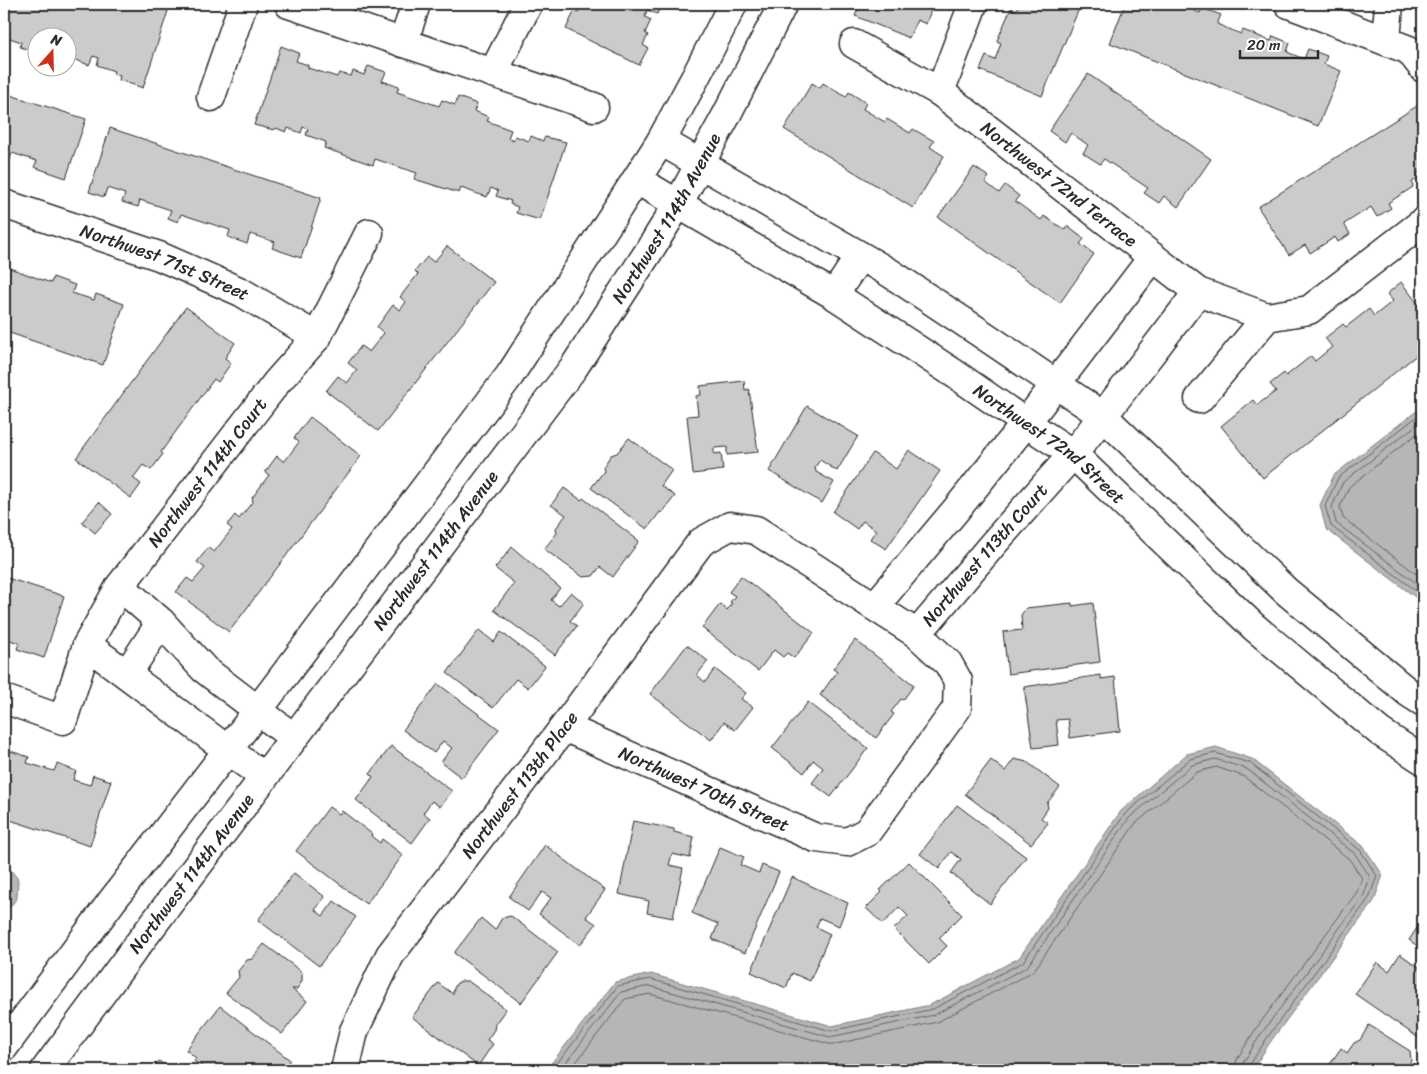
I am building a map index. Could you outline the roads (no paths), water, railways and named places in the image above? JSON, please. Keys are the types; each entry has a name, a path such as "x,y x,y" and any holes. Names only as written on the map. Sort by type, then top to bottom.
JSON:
{"street":[{"path":"211,97 243,4"},
{"path":"289,4 594,106"},
{"path":"403,43 416,4"},
{"path":"493,73 528,4"},
{"path":"4,1047 112,901 510,375 661,141 733,4"},
{"name":"Northwest 114th Avenue","path":"45,1070 95,1001 574,367 678,204 750,72 783,4"},
{"path":"940,92 973,4"},
{"path":"1290,4 1409,50 1423,68"},
{"path":"1386,41 1388,4"},
{"name":"Northwest 72nd Terrace","path":"854,44 940,92 1198,292 1267,317"},
{"path":"661,141 899,279 1103,416 1286,591 1409,693 1423,702"},
{"name":"Northwest 72nd Street","path":"637,180 834,295 956,374 1073,454 1254,627 1380,732 1423,760"},
{"name":"Northwest 71st Street","path":"4,204 159,256 241,292 318,338"},
{"path":"1199,399 1267,317 1309,310 1423,222"},
{"name":"Northwest 114th Court","path":"4,699 63,720 87,645 120,586 277,382 318,338 369,233"},
{"path":"834,295 860,256"},
{"path":"917,634 875,606 1026,423 1153,257"},
{"name":"Northwest 113th Court","path":"846,842 867,832 957,708 958,680 948,663 917,634 993,544 1073,454 1198,292"},
{"name":"Northwest 113th Place","path":"345,1070 354,1031 390,955 564,727 701,542 730,526 756,530 875,606"},
{"path":"120,586 161,622 204,669 294,738"},
{"path":"127,674 161,622"},
{"path":"87,645 264,777"},
{"name":"Northwest 70th Street","path":"564,727 816,838 846,842"}],"water":[{"path":"1423,406 1423,603 1326,529 1320,505 1334,475"},
{"path":"1216,747 1252,759 1363,846 1383,875 1374,901 1271,1041 1252,1070 546,1070 615,982 651,974 832,1026 930,1005 1019,958 1121,811 1187,754"},
{"path":"4,866 9,868 18,879 17,898 4,915"}]}
